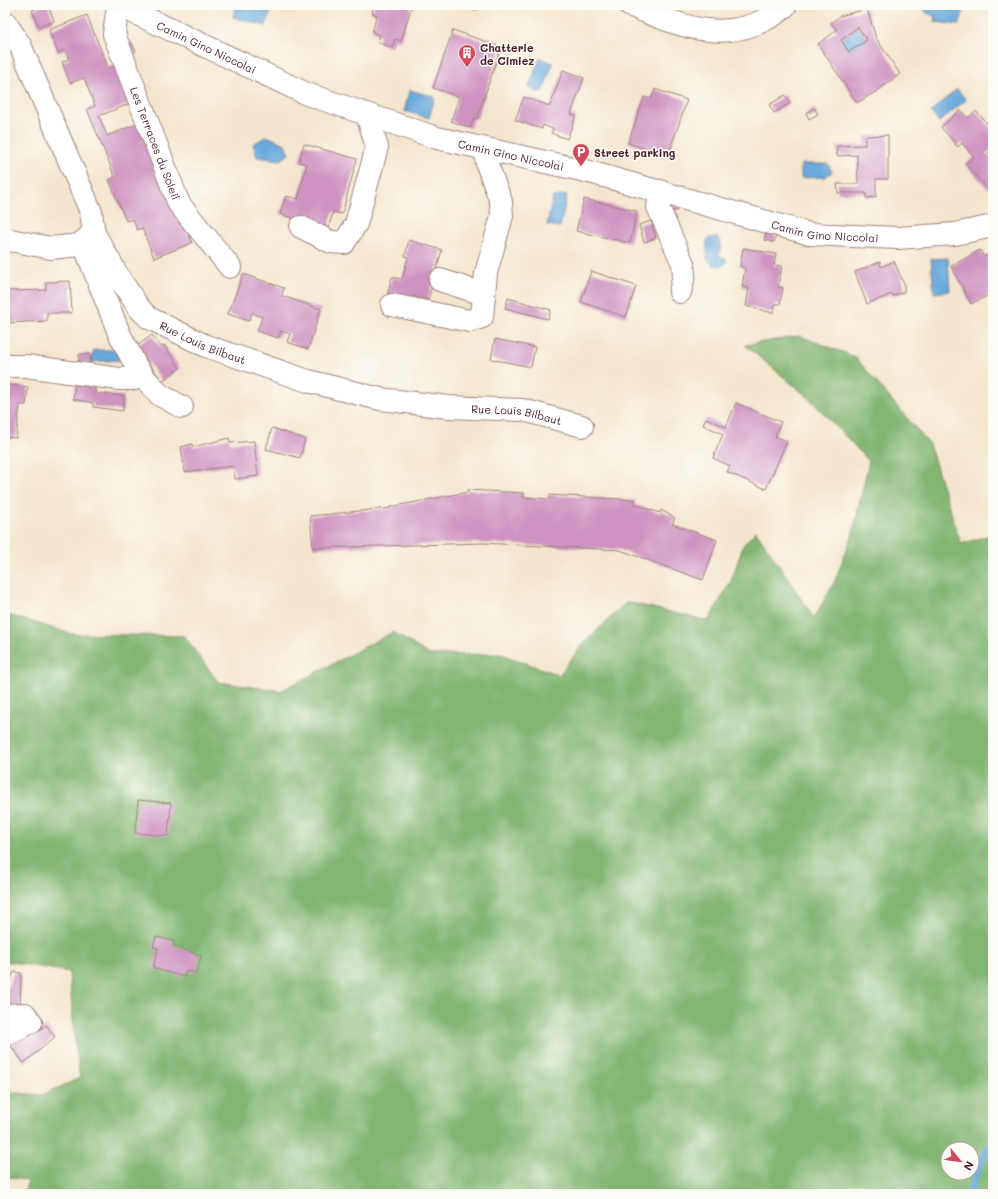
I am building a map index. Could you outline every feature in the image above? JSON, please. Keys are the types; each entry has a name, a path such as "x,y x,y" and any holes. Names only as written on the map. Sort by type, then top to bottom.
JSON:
{"street":[{"name":"Camin Gino Niccolai","path":"118,5 307,94 367,115 437,138 586,171 810,234 897,238 955,234 993,226"},
{"name":"Les Terraces du Soleil","path":"118,5 114,34 179,204 230,267"},
{"path":"629,5 700,30 722,32 743,29 764,20 786,5"},
{"name":"Rue Louis Bilbaut","path":"5,22 20,45 91,212 89,237 149,318 206,346 308,381 380,399 449,407 522,410 582,426"},
{"path":"301,227 331,242 344,243 356,224 377,147 367,115"},
{"path":"392,305 470,321 482,317 486,273 502,216 501,202 487,164 485,149"},
{"path":"660,191 658,206 683,264 684,276 680,292"},
{"path":"5,239 51,248 78,245 89,237 119,333 139,372 160,395 182,407"},
{"path":"440,280 484,294"},
{"path":"5,366 26,366 118,379 134,379 139,372"},
{"path":"5,1015 25,1014 31,1022 5,1035"}],"green space":[{"path":"800,336 855,357 929,444 961,544 993,534 993,1194 23,1194 28,1181 5,1176 5,1092 42,1095 80,1078 74,1033 69,972 5,961 5,614 72,634 184,636 218,682 281,691 393,632 429,655 501,654 559,675 583,644 627,602 708,621 731,581 744,544 756,531 814,618 834,583 853,533 869,461 809,398 745,345"}],"water":[{"path":"237,5 265,5 272,7 266,26 233,17"},
{"path":"928,5 958,5 965,8 959,25 935,22 936,17 925,12"},
{"path":"858,27 867,40 849,52 841,40"},
{"path":"540,58 553,63 543,91 535,92 529,86"},
{"path":"957,89 966,100 939,122 931,112"},
{"path":"410,90 435,97 429,118 404,111"},
{"path":"267,136 285,144 289,154 281,160 257,157 253,144"},
{"path":"801,164 828,164 832,172 825,177 801,178"},
{"path":"567,195 560,227 547,225 553,197"},
{"path":"716,237 719,239 721,246 719,255 726,260 726,263 721,266 713,265 707,259 707,241 709,238"},
{"path":"948,258 950,291 934,293 931,259"},
{"path":"94,350 120,350 120,360 91,362"}],"building":[{"path":"48,5 54,21 39,27 32,10"},
{"path":"279,5 301,5 299,11"},
{"path":"374,5 412,5 401,41 395,39 392,48 378,42 380,35 372,32 377,15 372,13"},
{"path":"465,5 479,5 477,10"},
{"path":"867,9 876,38 900,74 877,91 857,103 818,44 837,30 831,23 840,16","holes":["858,27 867,40 849,52 841,40"]},
{"path":"87,15 108,68 116,65 131,103 99,116 107,136 139,123 179,224 184,222 192,243 154,258 142,228 137,230 133,219 126,221 109,180 115,177 87,109 95,106 84,78 70,83 62,62 69,59 65,50 58,53 49,30"},
{"name":"Chatterie de Cimiez","path":"453,30 501,47 477,119 474,118 470,128 451,121 459,97 433,88"},
{"path":"131,42 136,51 126,56 121,47"},
{"path":"563,70 584,78 571,114 576,116 567,139 551,133 553,129 543,125 542,129 515,120 524,97 550,106"},
{"path":"655,89 687,100 668,156 628,143 644,97 651,99"},
{"path":"785,95 790,103 774,113 769,105"},
{"path":"814,108 818,114 809,119 806,113"},
{"path":"960,110 968,118 976,111 993,130 993,149 986,155 993,164 993,185 988,189 965,164 974,157 962,143 958,147 941,127"},
{"path":"888,135 888,179 876,179 876,197 866,198 866,193 838,193 837,184 858,184 857,155 837,156 837,146 865,145 865,136"},
{"path":"304,144 357,159 342,214 333,212 328,229 280,214 286,196 298,199 307,164 299,162"},
{"path":"584,199 637,211 630,243 576,231"},
{"path":"672,206 678,207 677,211 671,210"},
{"path":"651,221 656,238 644,242 639,225"},
{"path":"766,234 776,236 774,242 764,240"},
{"path":"409,240 442,250 428,300 413,296 411,303 387,296 392,277 402,279 408,257 405,256"},
{"path":"743,248 776,254 774,265 782,266 778,287 783,288 780,304 775,304 773,313 746,306 749,288 742,287 745,268 740,266"},
{"path":"980,250 984,257 992,252 993,255 993,293 971,304 951,266"},
{"path":"894,261 904,284 904,292 893,296 892,294 867,304 855,272 880,262 881,267"},
{"path":"591,271 636,286 626,317 581,302"},
{"path":"243,274 284,288 282,296 321,309 308,349 287,342 290,334 281,331 278,338 257,331 262,317 252,313 249,321 228,314"},
{"path":"70,281 72,313 47,313 47,321 5,323 5,291 46,290 46,282"},
{"path":"508,298 551,310 548,319 505,308"},
{"path":"152,335 161,347 164,345 180,368 162,381 137,346"},
{"path":"495,339 535,347 531,367 491,359"},
{"path":"79,354 90,354 91,362 79,363"},
{"path":"6,385 28,387 26,405 20,405 16,438 5,437"},
{"path":"75,385 95,388 95,393 124,396 123,411 93,407 93,403 73,399"},
{"path":"736,403 781,422 775,436 787,441 766,489 727,472 730,466 713,458 723,434 703,425 706,418 726,427"},
{"path":"272,428 305,439 300,458 266,449"},
{"path":"229,438 230,443 254,441 258,476 235,479 233,466 185,472 181,447 192,444 193,447"},
{"path":"467,490 524,493 523,497 550,499 550,495 636,500 634,504 660,513 661,510 675,518 672,524 717,540 703,580 620,550 482,543 313,548 310,516 390,508 468,492"},
{"path":"138,800 171,803 168,836 135,833"},
{"path":"156,937 174,941 173,945 201,956 196,973 186,971 184,977 153,968 158,948 153,947"},
{"path":"14,972 21,973 20,1011 5,1011 5,993"},
{"path":"36,1025 40,1030 46,1025 55,1037 24,1063 10,1045"}],"waterway":[{"path":"968,1194 987,1150 993,1143"}],"place":[{"name":"Chatterie de Cimiez","path":"467,68"},
{"name":"Street parking","path":"581,167"}]}
